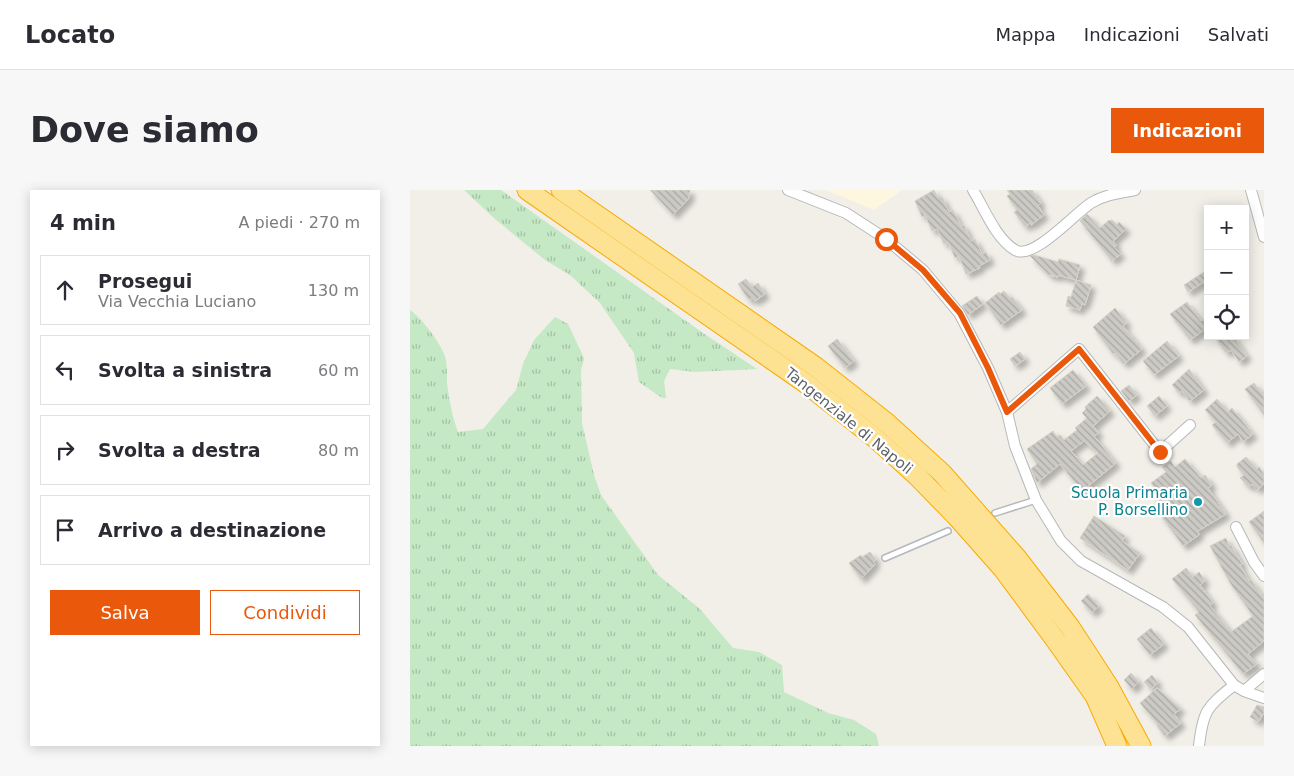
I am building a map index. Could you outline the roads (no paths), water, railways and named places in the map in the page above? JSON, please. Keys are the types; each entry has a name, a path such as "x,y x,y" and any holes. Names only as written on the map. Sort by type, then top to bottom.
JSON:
{"highway":[{"name":"Tangenziale di Napoli","path":"527,190 804,382 875,438 917,476 957,517 1003,569 1095,696 1117,746"},
{"name":"Tangenziale di Napoli","path":"561,190 816,367 887,423 942,473 1017,558 1070,628 1109,688 1141,746"}],"street":[{"path":"788,190 846,213 886,239 923,270 960,313 988,368 1007,412 1015,446 1036,500 1062,541 1081,561 1163,607 1188,627 1234,685 1244,691 1264,698"},
{"path":"973,190 1000,236 1016,251 1026,252 1044,242 1089,204 1113,194 1135,190"},
{"path":"1251,190 1264,237"},
{"path":"1007,412 1079,349 1160,452 1190,425"},
{"path":"1236,527 1254,562 1264,576"},
{"path":"1244,691 1264,674"},
{"path":"1199,746 1202,724 1210,705 1234,685"}],"lane":[{"path":"995,513 1036,500"},
{"path":"885,558 948,531"}],"place":[{"name":"Scuola Primaria P. Borsellino","path":"1198,502"}]}
